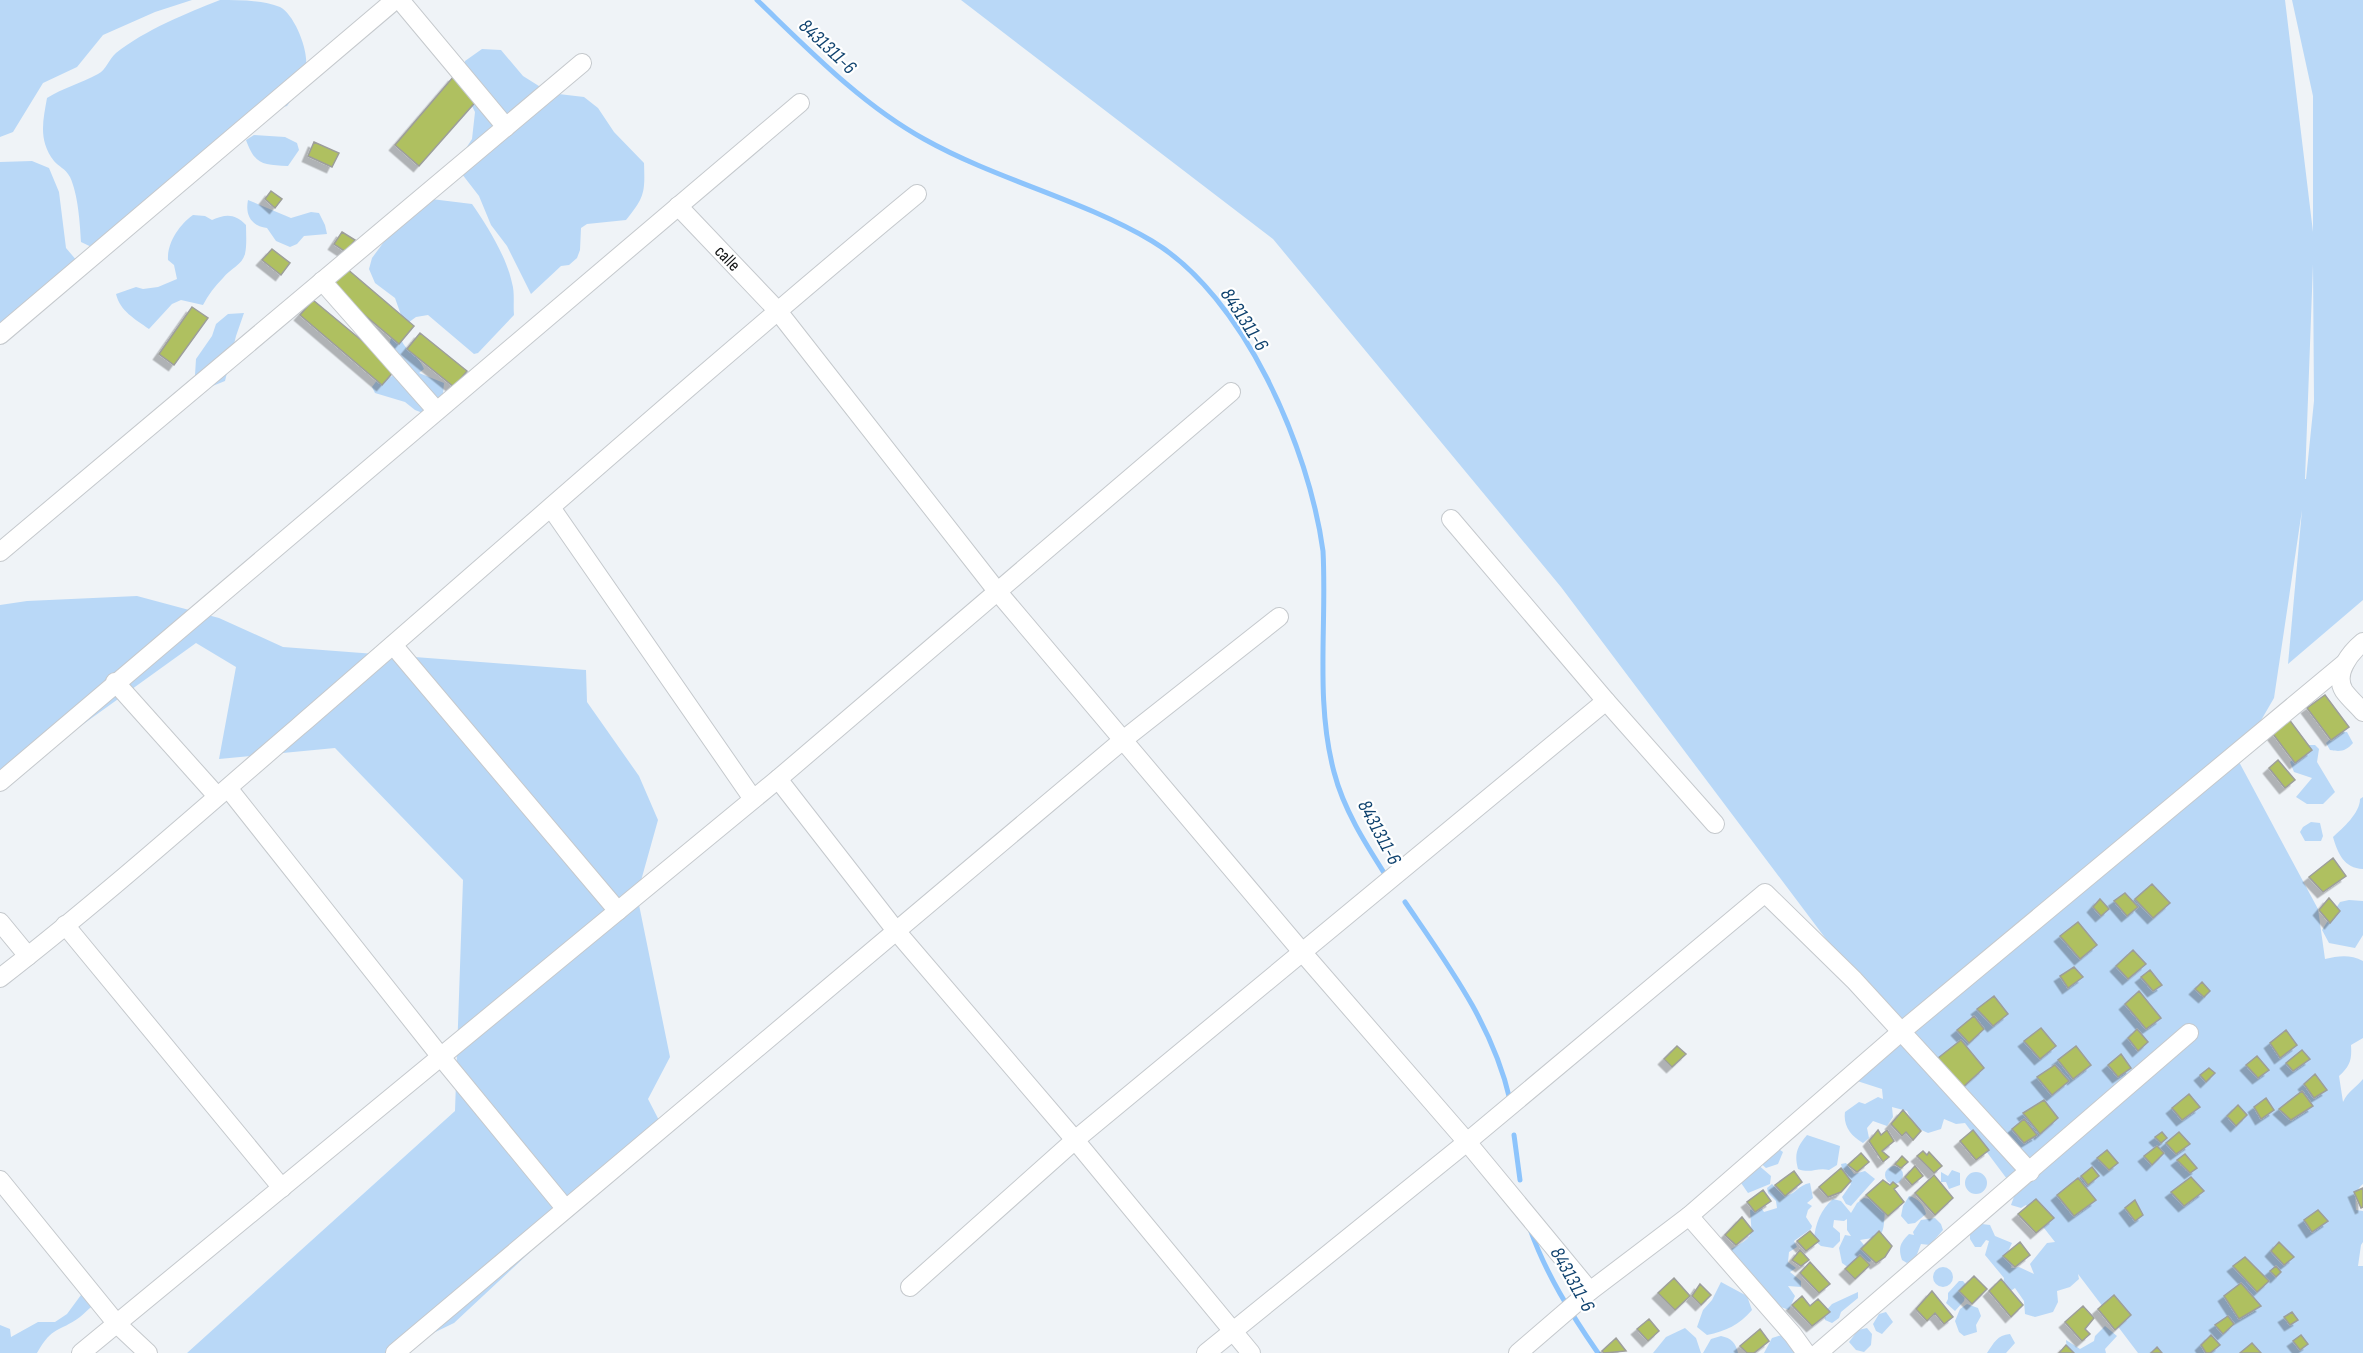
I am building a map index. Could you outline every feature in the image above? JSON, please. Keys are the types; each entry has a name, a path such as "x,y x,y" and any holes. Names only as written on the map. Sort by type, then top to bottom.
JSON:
{"street":[{"path":"0,335 395,0"},
{"path":"400,0 506,127"},
{"path":"0,552 582,63"},
{"path":"0,782 115,682 800,103"},
{"path":"0,978 222,792 552,509 777,310 917,194"},
{"name":"calle","path":"678,206 777,310 997,591 1303,953 1467,1142 1590,1291"},
{"path":"322,281 436,411"},
{"path":"81,1353 778,779 1231,392"},
{"path":"552,509 753,799"},
{"path":"1451,519 1606,701 1715,824"},
{"path":"395,1353 1123,740 1279,617"},
{"path":"2363,642 2351,652 2341,676 2342,689 2363,712"},
{"path":"393,645 618,911"},
{"path":"1518,1353 1590,1291 1689,1216 1902,1031 2345,663"},
{"path":"115,682 222,792 565,1208"},
{"path":"910,1287 1075,1140 1606,701"},
{"path":"778,779 897,932 1075,1140 1251,1353"},
{"path":"1206,1353 1231,1330 1467,1142 1765,893 1854,980 2030,1172"},
{"path":"0,922 28,956"},
{"path":"65,925 282,1188"},
{"path":"1818,1353 2189,1033"},
{"path":"0,1180 117,1324 145,1352"},
{"path":"1689,1216 1793,1335 1806,1353"}],"shaded area":[{"path":"0,0 192,0 155,12 103,35 77,67 43,83 13,132 0,137"},
{"path":"220,0 266,3 280,7 290,17 299,32 306,58 303,76 293,97 287,106 276,109 100,251 81,242 73,184 68,174 54,161 44,138 43,123 47,98 101,72 116,53 140,37 180,16"},
{"path":"961,0 2285,0 2313,232 2313,96 2292,0 2363,0 2363,600 2288,664 2302,510 2274,698 2238,760 2318,909 2325,959 2344,956 2363,961 2363,1038 2351,1045 2350,1062 2339,1076 2343,1102 2363,1079 2363,1184 2357,1192 2356,1210 2363,1211 2363,1242 2358,1266 2363,1266 2363,1353 2138,1353 2078,1274 2079,1279 2070,1287 2057,1291 2058,1302 2053,1312 2035,1317 2025,1314 2024,1301 2015,1288 2009,1292 2003,1285 2004,1278 1985,1255 1989,1241 1986,1240 1981,1247 1975,1247 1970,1234 1982,1224 1990,1225 1995,1236 2012,1243 2006,1256 2013,1261 2011,1268 2019,1267 2034,1274 2030,1264 2047,1243 2055,1242 2026,1205 2021,1208 2011,1205 2016,1191 1965,1123 1956,1124 1944,1119 1941,1129 1928,1133 1915,1127 1907,1111 1892,1107 1893,1117 1887,1126 1873,1121 1867,1128 1869,1138 1863,1143 1852,1134 1845,1122 1845,1112 1859,1102 1865,1104 1878,1097 1883,1099 1882,1089 1854,1080 1902,1040 1561,587 1273,239","holes":["2313,264 2314,401 2305,479"]},
{"path":"482,49 501,50 523,76 550,93 584,97 598,108 614,132 644,163 642,194 626,220 587,224 581,228 580,250 577,258 569,265 561,266 531,294 507,246 491,225 479,196 455,165 472,139 475,112 464,90 465,61"},
{"path":"254,135 285,137 297,143 299,150 288,166 266,164 257,159 249,148 246,140"},
{"path":"32,161 49,168 59,192 66,248 83,268 0,332 0,162"},
{"path":"423,198 472,204 501,253 514,295 514,315 478,353 474,354 428,315 416,317 401,328 402,341 424,369 419,373 444,383 442,404 428,415 415,410 405,402 375,393 372,387 378,379 386,379 395,372 388,347 394,327 401,315 395,298 375,283 369,269 372,258 403,216"},
{"path":"248,200 291,218 311,212 319,213 327,234 304,236 297,244 290,247 276,241 267,228 257,225 250,219 247,210"},
{"path":"193,215 205,216 212,220 230,216 242,221 246,225 245,254 241,261 214,287 203,305 181,300 172,304 149,329 125,310 116,294 136,287 143,289 158,287 177,279 174,265 168,260 168,254 179,229"},
{"path":"244,313 225,381 210,387 195,375 196,359 212,336 216,324 228,314"},
{"path":"137,596 219,618 283,647 586,670 587,702 639,776 658,820 637,895 670,1057 648,1099 663,1128 454,1323 392,1353 187,1353 455,1111 463,880 335,748 219,759 236,667 196,643 0,784 0,605 27,601"},
{"path":"2339,731 2347,732 2353,743 2343,750 2330,750 2326,743"},
{"path":"2309,745 2315,745 2319,749 2317,762 2335,792 2323,804 2307,804 2296,797 2312,778 2294,772 2290,762"},
{"path":"2363,797 2363,869 2346,863 2333,837 2354,815"},
{"path":"2311,822 2320,823 2323,836 2321,841 2305,841 2300,832"},
{"path":"2363,901 2363,935 2355,948 2329,943 2322,930 2340,902"},
{"path":"1807,1135 1840,1146 1837,1165 1829,1170 1798,1169 1797,1151"},
{"path":"1764,1139 1783,1152 1778,1164 1766,1168 1758,1161"},
{"path":"1756,1163 1771,1176 1770,1184 1748,1193 1739,1180"},
{"path":"1846,1163 1854,1174 1865,1171 1875,1179 1851,1206 1846,1204 1842,1197 1851,1184 1843,1173 1841,1164"},
{"path":"1890,1166 1898,1166 1903,1171 1901,1182 1890,1184 1885,1179 1885,1171"},
{"path":"1952,1170 1960,1173 1960,1185 1949,1189 1946,1182 1941,1182 1941,1172 1948,1176"},
{"path":"1976,1172 1986,1179 1987,1183 1980,1193 1976,1194 1966,1187 1965,1183 1972,1173"},
{"path":"1810,1183 1813,1198 1807,1203 1812,1206 1806,1217 1812,1226 1794,1241 1797,1247 1789,1252 1788,1262 1796,1268 1790,1272 1801,1281 1801,1287 1788,1286 1795,1296 1789,1310 1778,1306 1733,1263 1731,1249 1745,1241 1751,1233 1750,1210 1760,1206 1764,1212 1777,1208 1776,1201 1768,1193 1767,1188 1772,1184 1779,1191 1789,1195"},
{"path":"1909,1196 1920,1202 1926,1214 1915,1223 1908,1224 1901,1216 1903,1206"},
{"path":"1864,1198 1877,1200 1885,1210 1883,1230 1878,1236 1860,1240 1873,1257 1870,1262 1860,1259 1849,1268 1842,1263 1839,1248 1845,1235 1851,1236 1847,1230 1847,1219 1834,1220 1833,1227 1840,1233 1840,1241 1833,1248 1821,1246 1814,1240 1816,1228 1819,1217 1833,1199 1841,1201 1851,1213 1857,1203"},
{"path":"1935,1218 1943,1230 1930,1245 1921,1244 1916,1257 1907,1263 1902,1260 1900,1249 1904,1240 1909,1234 1914,1235 1913,1232 1921,1220"},
{"path":"1943,1267 1950,1270 1953,1277 1950,1284 1943,1287 1936,1284 1933,1277 1936,1270"},
{"path":"1959,1281 1963,1281 1967,1286 1964,1301 1955,1311 1946,1303 1948,1293"},
{"path":"1721,1282 1747,1296 1752,1310 1732,1327 1707,1335 1697,1327 1703,1310 1712,1300"},
{"path":"1858,1292 1858,1298 1841,1312 1839,1318 1832,1323 1825,1320 1824,1313 1832,1304"},
{"path":"90,1294 94,1305 80,1317 56,1330 47,1338 37,1353 0,1353 0,1325 10,1329 11,1337 38,1322 55,1322 67,1314 81,1295"},
{"path":"1967,1304 1978,1308 1981,1316 1976,1325 1977,1332 1964,1336 1959,1332 1955,1321 1960,1309"},
{"path":"1886,1312 1893,1322 1882,1334 1876,1331 1873,1324 1879,1314"},
{"path":"2105,1326 2117,1336 2105,1349 2106,1353 2070,1353 2067,1350 2066,1340 2080,1349 2094,1341 2095,1336"},
{"path":"1685,1328 1696,1338 1701,1353 1653,1353 1666,1337"},
{"path":"1867,1328 1872,1334 1871,1345 1864,1352 1856,1350 1849,1342 1858,1330"},
{"path":"1785,1334 1796,1353 1764,1353 1772,1338"},
{"path":"2010,1334 2015,1343 2006,1353 1987,1353 1999,1338"},
{"path":"1721,1336 1728,1338 1736,1346 1738,1353 1703,1353 1711,1339"}],"building":[{"path":"454,76 479,98 419,166 395,145"},
{"path":"314,142 339,153 332,167 308,156"},
{"path":"271,191 282,199 275,208 265,199"},
{"path":"342,232 355,240 346,252 334,244"},
{"path":"272,249 290,263 281,275 262,260"},
{"path":"346,268 414,326 399,344 330,286"},
{"path":"313,300 396,369 382,385 300,315"},
{"path":"192,307 208,318 174,365 159,354"},
{"path":"420,333 467,371 454,387 407,349"},
{"path":"2325,695 2349,727 2331,740 2307,708"},
{"path":"2288,718 2312,750 2295,763 2270,730"},
{"path":"2278,760 2295,780 2285,788 2269,768"},
{"path":"2333,858 2346,876 2323,892 2309,877"},
{"path":"2152,884 2170,903 2153,918 2135,899"},
{"path":"2125,893 2138,907 2127,916 2114,901"},
{"path":"2329,898 2340,911 2330,923 2319,910"},
{"path":"2100,899 2109,909 2101,916 2093,907"},
{"path":"2078,922 2097,945 2080,959 2060,936"},
{"path":"2133,950 2146,964 2128,979 2116,966"},
{"path":"2074,967 2083,977 2068,988 2060,976"},
{"path":"2150,970 2162,985 2153,991 2141,977"},
{"path":"2202,982 2210,991 2204,997 2195,989"},
{"path":"2139,991 2161,1018 2146,1029 2125,1004"},
{"path":"1994,996 2008,1014 1993,1026 1977,1009"},
{"path":"1974,1016 1984,1029 1969,1043 1957,1030"},
{"path":"2041,1028 2056,1046 2040,1059 2024,1041"},
{"path":"2137,1029 2148,1042 2138,1051 2128,1038"},
{"path":"2286,1030 2297,1045 2280,1058 2270,1043"},
{"path":"1961,1040 1984,1068 1963,1087 1938,1058"},
{"path":"1677,1046 1686,1054 1672,1067 1664,1059"},
{"path":"2076,1046 2091,1065 2073,1079 2058,1060"},
{"path":"2302,1050 2310,1059 2293,1071 2286,1063"},
{"path":"2121,1054 2131,1068 2118,1077 2108,1065"},
{"path":"2257,1056 2269,1070 2258,1078 2246,1065"},
{"path":"2055,1065 2069,1081 2052,1095 2037,1077"},
{"path":"2209,1068 2215,1073 2206,1082 2200,1075"},
{"path":"2315,1074 2327,1090 2314,1098 2304,1084"},
{"path":"2302,1091 2313,1106 2291,1120 2279,1109"},
{"path":"2189,1094 2200,1107 2182,1120 2172,1108"},
{"path":"2266,1098 2274,1110 2261,1119 2254,1107"},
{"path":"2044,1100 2058,1118 2040,1134 2023,1113"},
{"path":"2238,1105 2247,1115 2236,1126 2227,1116"},
{"path":"1903,1110 1921,1131 1913,1140 1906,1132 1902,1136 1891,1124"},
{"path":"2024,1119 2037,1135 2024,1143 2012,1129"},
{"path":"1878,1130 1881,1135 1887,1130 1894,1141 1882,1151 1889,1157 1883,1162 1869,1141"},
{"path":"1973,1130 1989,1150 1976,1160 1960,1141"},
{"path":"2162,1132 2167,1138 2161,1143 2155,1137"},
{"path":"2179,1132 2190,1144 2176,1154 2166,1143"},
{"path":"2157,1146 2164,1153 2152,1165 2144,1156"},
{"path":"2107,1150 2118,1163 2109,1170 2097,1158"},
{"path":"1923,1151 1927,1155 1929,1152 1942,1166 1934,1173 1917,1156"},
{"path":"1861,1153 1869,1162 1857,1172 1848,1165"},
{"path":"2185,1154 2197,1168 2190,1173 2177,1160"},
{"path":"1902,1156 1908,1162 1901,1168 1895,1164"},
{"path":"1915,1166 1923,1176 1912,1185 1905,1177"},
{"path":"2092,1167 2099,1176 2088,1185 2081,1176"},
{"path":"1841,1168 1851,1181 1841,1192 1828,1197 1819,1187"},
{"path":"1794,1171 1802,1182 1785,1196 1775,1185"},
{"path":"1934,1175 1953,1198 1935,1215 1915,1193"},
{"path":"2191,1177 2204,1191 2184,1206 2171,1192"},
{"path":"2078,1178 2096,1200 2074,1216 2057,1195"},
{"path":"1883,1180 1890,1185 1893,1182 1898,1186 1894,1189 1904,1202 1888,1216 1866,1195"},
{"path":"2363,1188 2363,1207 2361,1208 2354,1192"},
{"path":"1763,1190 1771,1201 1755,1212 1747,1202"},
{"path":"2036,1199 2054,1218 2036,1233 2018,1214"},
{"path":"2135,1200 2143,1215 2135,1221 2125,1208"},
{"path":"2318,1210 2328,1221 2312,1232 2304,1220"},
{"path":"1742,1217 1753,1231 1736,1245 1725,1235"},
{"path":"1810,1231 1819,1241 1806,1251 1797,1241"},
{"path":"1879,1231 1892,1246 1885,1257 1876,1263 1861,1249"},
{"path":"2020,1242 2030,1255 2015,1267 2003,1256"},
{"path":"2279,1242 2294,1257 2284,1265 2271,1251"},
{"path":"1800,1250 1809,1260 1801,1266 1792,1260"},
{"path":"1860,1255 1870,1265 1855,1279 1845,1269"},
{"path":"2245,1257 2269,1281 2257,1292 2233,1266"},
{"path":"1810,1262 1830,1284 1819,1293 1800,1273"},
{"path":"2276,1266 2281,1272 2276,1277 2270,1271"},
{"path":"1974,1276 1987,1289 1972,1304 1959,1291"},
{"path":"1674,1278 1690,1296 1675,1310 1658,1293"},
{"path":"2001,1279 2023,1305 2011,1317 1989,1291"},
{"path":"2241,1283 2261,1306 2239,1319 2224,1296"},
{"path":"1700,1284 1711,1295 1701,1305 1692,1296"},
{"path":"1932,1291 1953,1317 1944,1324 1935,1313 1927,1321 1916,1309"},
{"path":"2114,1295 2131,1315 2115,1330 2098,1309"},
{"path":"1802,1296 1810,1306 1818,1299 1830,1312 1812,1326 1792,1305"},
{"path":"2083,1306 2094,1318 2085,1329 2090,1334 2082,1341 2065,1322"},
{"path":"2292,1312 2298,1320 2290,1325 2284,1317"},
{"path":"2228,1316 2234,1324 2223,1334 2215,1325"},
{"path":"1649,1319 1659,1331 1648,1341 1637,1329"},
{"path":"1760,1329 1769,1341 1754,1353 1747,1353 1740,1346"},
{"path":"2211,1335 2220,1345 2210,1353 2206,1353 2201,1345"},
{"path":"2301,1335 2308,1344 2300,1350 2293,1341"},
{"path":"1616,1338 1626,1351 1604,1353 1602,1351"},
{"path":"2252,1343 2261,1353 2240,1353"},
{"path":"2066,1345 2074,1353 2059,1353"},
{"path":"2157,1347 2162,1353 2151,1353"}],"waterway":[{"name":"8431311-6","path":"757,0 836,75 901,125 924,139 980,166 1125,226 1152,241 1185,266 1216,298 1243,336 1267,378 1287,422 1303,467 1323,551 1323,690 1328,745 1344,801 1357,828 1388,879"},
{"name":"8431311-6","path":"1405,902 1453,973 1481,1021 1510,1100"},
{"name":"8431311-6","path":"1514,1135 1520,1180"},
{"name":"8431311-6","path":"1530,1229 1560,1293 1598,1353"}]}
